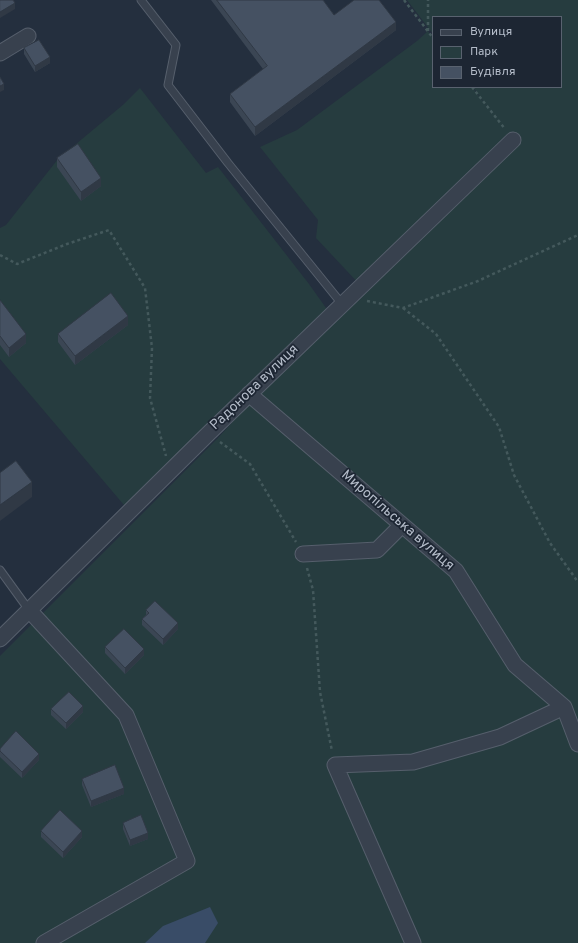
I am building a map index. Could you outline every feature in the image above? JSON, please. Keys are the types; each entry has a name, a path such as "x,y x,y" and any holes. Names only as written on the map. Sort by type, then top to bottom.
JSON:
{"street":[{"path":"0,53 28,36"},
{"name":"Радонова вулиця","path":"0,639 249,394 513,140"},
{"name":"Миропільська вулиця","path":"249,394 456,571 515,665 564,707 578,744"},
{"path":"303,554 377,550 402,524"},
{"path":"29,610 126,715 187,861 44,943"},
{"path":"413,943 335,765 413,762 500,737 564,707"}],"lane":[{"path":"141,0 176,45 168,85 228,162 345,301"},
{"path":"0,570 29,610"}],"path":[{"path":"404,0 432,37"},
{"path":"428,0 428,31"},
{"path":"473,88 513,140"},
{"path":"0,255 17,264 67,244 109,230 145,288 152,348 150,398 170,471"},
{"path":"345,301 403,308 478,281 578,235"},
{"path":"403,308 436,334 499,426 514,475 550,543 578,582"},
{"path":"209,433 250,464 303,554 313,590 320,692 335,765"}],"green space":[{"path":"407,0 578,0 578,943 0,943 0,656 217,439 324,322 129,511 0,359 0,228 6,225 58,159 124,104 140,88 206,173 218,167 309,284 331,315 361,286 316,238 318,220 260,147 297,130 417,41 428,31 432,37 432,88 473,88 489,109 474,88 562,88 562,16 432,16 432,33"}],"water":[{"path":"210,907 218,923 205,943 145,943 163,926"}],"building":[{"path":"0,0 13,0 15,3 0,12"},
{"path":"217,0 323,0 334,15 354,0 379,0 396,22 255,127 230,94 267,66"},
{"path":"39,40 50,57 35,66 24,48"},
{"path":"0,77 4,84 0,86"},
{"path":"78,144 101,178 81,192 57,158"},
{"path":"111,293 128,316 75,356 58,334"},
{"path":"0,300 26,334 9,348 0,336"},
{"path":"16,461 32,482 0,505 0,473"},
{"path":"155,601 178,623 163,639 142,619 149,613 146,610"},
{"path":"124,629 144,649 125,668 105,647"},
{"path":"69,692 83,706 66,723 51,709"},
{"path":"16,731 39,754 22,772 0,751 0,749"},
{"path":"115,765 124,788 91,801 82,779"},
{"path":"60,810 82,831 63,852 41,831"},
{"path":"141,815 148,833 130,840 123,823"}]}
